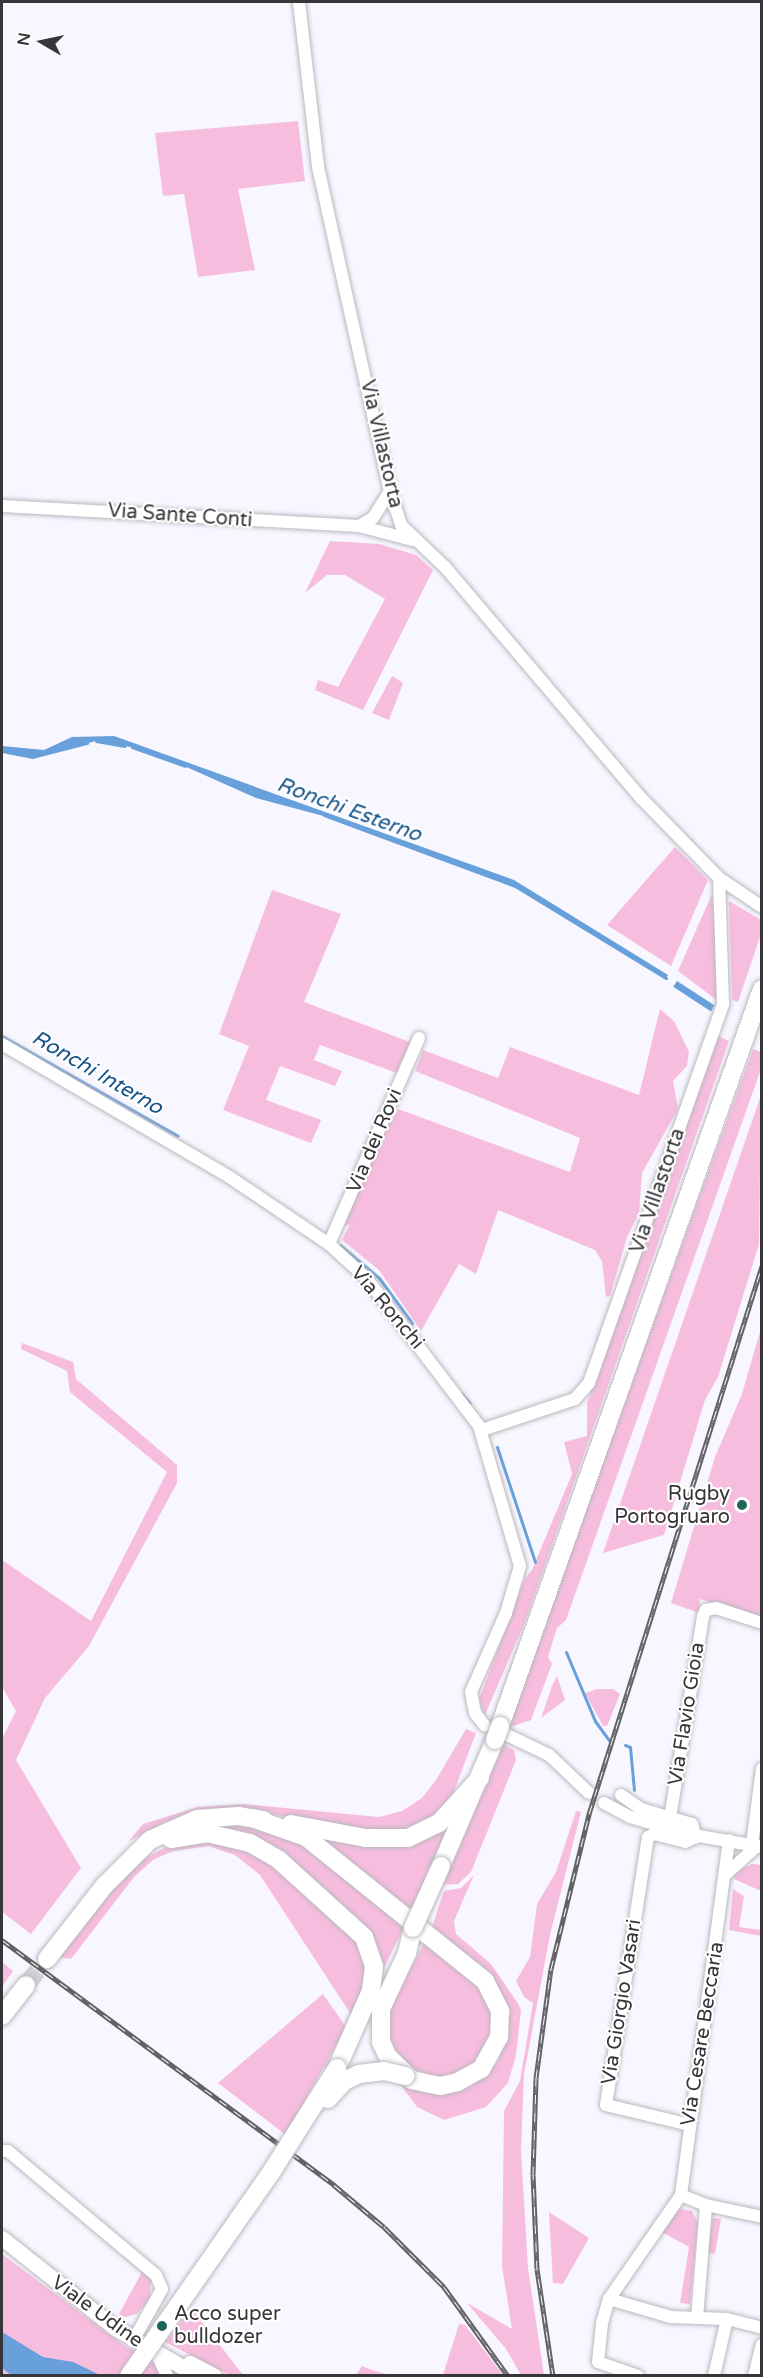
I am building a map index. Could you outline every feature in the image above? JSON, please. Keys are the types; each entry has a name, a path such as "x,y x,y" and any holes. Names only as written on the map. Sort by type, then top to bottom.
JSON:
{"highway":[{"path":"129,2376 272,2171 337,2068 413,1928 480,1778 762,989"},
{"path":"46,1959 134,1852 169,1830 197,1820 252,1818 366,1838 408,1838 439,1823 480,1778"},
{"path":"252,1818 306,1837 485,1981 500,2011 500,2037 495,2050 472,2076 440,2086 405,2076 368,2072 344,2081 272,2171"},
{"path":"104,1886 138,1855 162,1842 200,1833 227,1835 250,1843 279,1860 354,1925 366,1941 374,1974 371,1991 337,2068"},
{"path":"405,2076 388,2056 380,2022 381,2009 407,1953 413,1928"},
{"path":"2,2016 26,1984"}],"main road":[{"name":"Viale Udine","path":"2,2238 88,2307 158,2349 187,2374"},
{"path":"158,2349 214,2376"}],"street":[{"name":"Via Villastorta","path":"299,2 318,167 390,491 401,525 412,540 445,567 596,749 719,879 762,907"},
{"path":"358,526 373,518 390,491"},
{"name":"Via Sante Conti","path":"2,506 358,526 412,540"},
{"name":"Via Villastorta","path":"482,1431 575,1399 589,1383 723,1004 719,879"},
{"name":"Via dei Rovi","path":"329,1244 419,1038"},
{"name":"Via Ronchi","path":"2,1044 231,1178 329,1244 368,1279 482,1431 520,1566 506,1613 471,1692 475,1713 496,1732"},
{"name":"Via Flavio Gioia","path":"670,1818 706,1610 716,1608 762,1623"},
{"path":"496,1732 549,1755 589,1793"},
{"path":"726,1874 754,1852 757,1846 762,1769"},
{"path":"621,1795 641,1809 692,1824 696,1837"},
{"path":"604,1803 630,1817 696,1837 729,1840 757,1846"},
{"name":"Via Giorgio Vasari","path":"690,2125 606,2105 646,1850 651,1834 685,1842 696,1837"},
{"name":"Via Cesare Beccaria","path":"681,2195 729,1840"},
{"path":"2,2151 8,2151 156,2275 162,2289 136,2337"},
{"path":"638,2376 598,2362 609,2299 653,2230 681,2195 706,2205 762,2217"},
{"path":"697,2318 706,2205"},
{"path":"609,2299 671,2317 728,2319 762,2328"},
{"path":"714,2376 728,2319"},
{"path":"754,2376 762,2345"},
{"path":"158,2349 167,2376"},
{"path":"187,2374 206,2376"}],"shaded area":[{"path":"298,121 305,181 238,189 255,270 198,277 184,194 163,196 155,133"},
{"path":"330,541 379,544 416,555 433,570 363,710 315,690 318,680 338,687 385,599 345,575 327,575 305,593"},
{"path":"392,676 403,683 389,720 372,713"},
{"path":"675,847 708,880 671,966 607,925"},
{"path":"272,890 341,914 304,1002 410,1042 397,1073 320,1045 314,1060 342,1071 335,1086 280,1066 266,1100 321,1120 311,1143 223,1110 249,1046 219,1034"},
{"path":"712,894 719,973 718,1001 678,971"},
{"path":"729,901 761,920 761,934 738,1002 732,1000"},
{"path":"660,1009 674,1021 689,1052 687,1066 673,1081 678,1109 642,1173 639,1213 627,1237 610,1296 606,1297 602,1261 595,1250 498,1210 476,1274 459,1264 421,1331 379,1270 342,1240 350,1224 344,1226 347,1217 389,1118 392,1122 398,1109 570,1172 580,1138 415,1071 423,1050 498,1078 510,1047 639,1095"},
{"path":"716,1035 729,1041 525,1622 485,1715 479,1699 525,1578 532,1570 572,1474 564,1442 587,1436 587,1403"},
{"path":"753,1049 761,1052 761,1069 566,1620 557,1628 548,1657 552,1664 531,1720 507,1728"},
{"path":"761,1095 759,1244 718,1377 705,1400 664,1535 603,1553"},
{"path":"761,1328 761,1617 700,1599 699,1613 671,1603 715,1457 742,1394"},
{"path":"22,1343 73,1362 76,1379 177,1465 177,1483 89,1646 45,1698 16,1760 81,1868 31,1934 2,1912 2,1739 16,1711 2,1687 2,1560 91,1621 167,1472 70,1392 67,1371 21,1349"},
{"path":"557,1676 565,1700 541,1718 552,1686"},
{"path":"597,1689 613,1689 620,1694 607,1726 603,1726 585,1693"},
{"path":"466,1729 476,1733 453,1794 440,1813 410,1831 387,1835 269,1814 203,1812 165,1822 128,1842 143,1824 198,1807 244,1804 379,1817 402,1811 422,1798 436,1780"},
{"path":"497,1741 514,1750 516,1760 471,1872 458,1884 438,1885"},
{"path":"576,1811 581,1812 550,1935 524,2074 521,2151 528,2268 544,2375 521,2375 506,2349 467,2303 512,2329 502,2266 504,2111 520,2081 533,2003 524,1997 516,1981 530,1957 537,1904 556,1872"},
{"path":"453,1818 410,1912 311,1832 388,1843"},
{"path":"245,1822 305,1844 405,1925 382,1972 374,1940 356,1918 215,1830 215,1823"},
{"path":"201,1839 226,1841 270,1860 360,1940 368,1977 352,2016 260,1875 235,1855 209,1846 173,1851 153,1860 134,1877 71,1959 59,1957 125,1875 145,1858 172,1844"},
{"path":"752,1864 761,1865 761,1891 734,1879 736,1872"},
{"path":"474,1875 454,1921 456,1934 491,1964 521,2010 516,2055 508,2083 486,2107 444,2120 417,2107 398,2081 425,2093 443,2095 464,2089 497,2063 508,2035 508,2011 498,1988 431,1930 444,1891 461,1888"},
{"path":"733,1889 744,1896 739,1927 761,1930 761,1936 729,1930"},
{"path":"426,1939 474,1978 489,2000 494,2030 475,2066 444,2079 414,2070 396,2053 388,2031 389,2010"},
{"path":"2,1962 13,1971 2,1987"},
{"path":"323,1994 346,2027 286,2135 218,2083"},
{"path":"676,2208 692,2211 698,2223 690,2304 680,2303 689,2247 660,2231"},
{"path":"549,2212 589,2238 563,2284 553,2283"},
{"path":"713,2218 721,2219 715,2254 706,2252"},
{"path":"2,2254 126,2347 179,2375 2,2375"},
{"path":"143,2270 151,2279 150,2298 137,2314 125,2317 119,2314"},
{"path":"191,2308 243,2375 229,2375 165,2342"},
{"path":"459,2324 465,2325 503,2375 443,2375"},
{"path":"362,2366 372,2370 386,2374 356,2375"}],"water":[{"path":"114,736 514,880 668,975 666,978 515,886 346,822 256,798 182,765 131,747 96,741 32,757 2,751 2,746 44,750 72,737"},
{"path":"677,981 715,1006 711,1011 673,987"},
{"path":"2,2332 43,2357 73,2362 100,2375 11,2375 2,2368"}],"waterway":[{"name":"Ronchi Esterno","path":"96,741 125,746"},
{"name":"Ronchi Esterno","path":"2,751 32,757 87,743"},
{"name":"Ronchi Esterno","path":"132,747 185,766"},
{"name":"Ronchi Esterno","path":"324,815 515,886 666,978"},
{"name":"Ronchi Interno","path":"2,1036 178,1136"},
{"name":"Ronchi Interno","path":"340,1245 379,1278 412,1323"},
{"name":"Ronchi Interno","path":"461,1393 470,1403"},
{"name":"Ronchi Interno","path":"497,1447 535,1562"},
{"name":"Ronchi Interno","path":"566,1652 595,1721 609,1740"},
{"name":"Ronchi Interno","path":"625,1745 630,1747 634,1790"}],"tunnel":[{"path":"26,1985 47,1959"}],"railway":[{"path":"553,2376 537,2269 533,2175 536,2078 551,1969 589,1814 762,1266"},
{"path":"2,1940 334,2185 384,2227 444,2287 508,2376"}],"place":[{"name":"Rugby Portogruaro","path":"742,1505"},
{"name":"Acco super bulldozer","path":"162,2326"}]}
